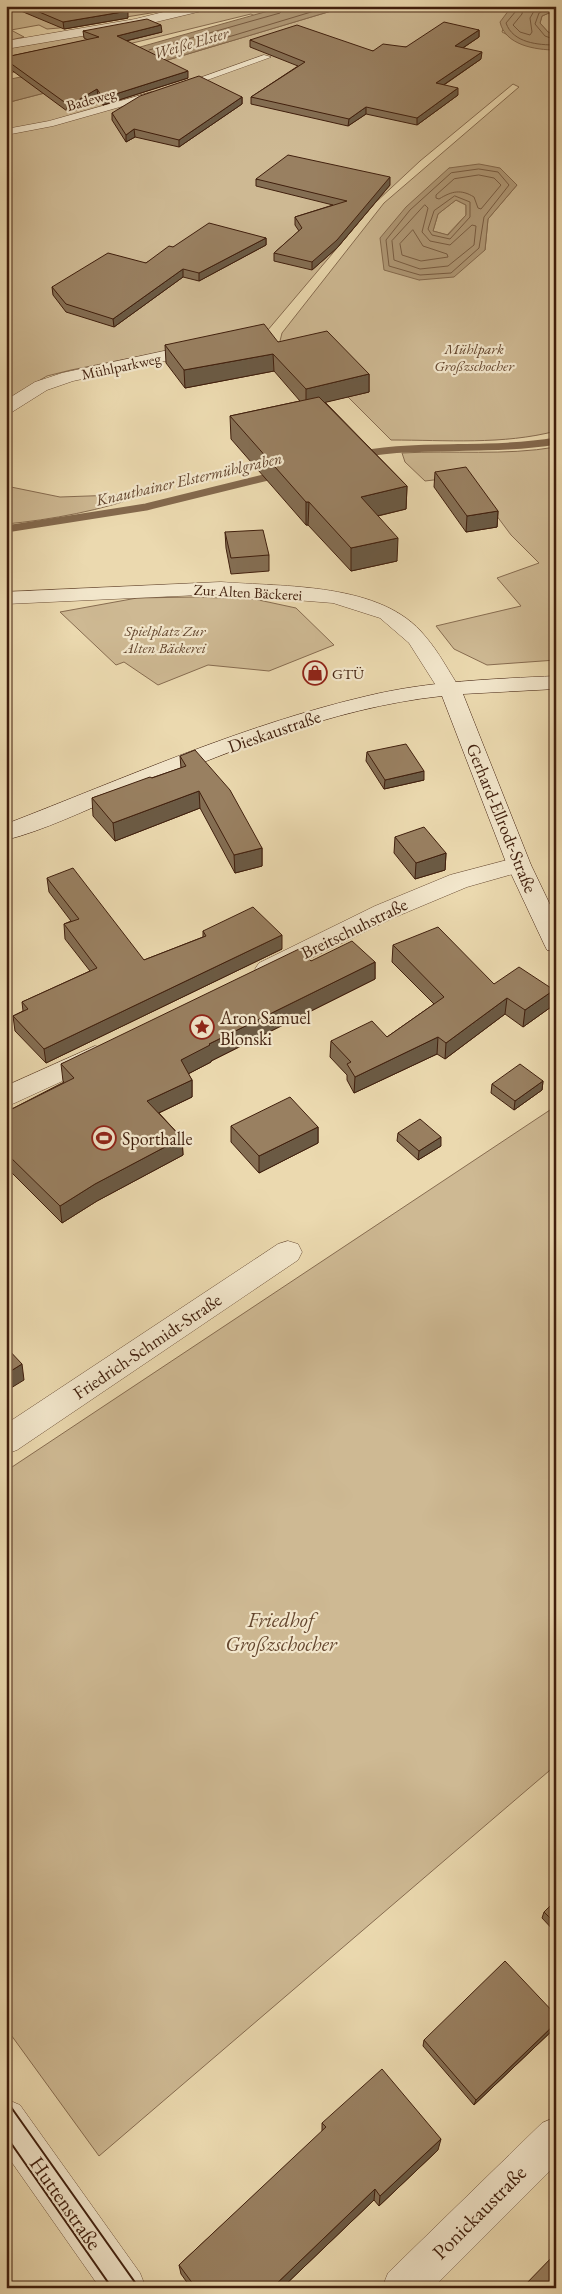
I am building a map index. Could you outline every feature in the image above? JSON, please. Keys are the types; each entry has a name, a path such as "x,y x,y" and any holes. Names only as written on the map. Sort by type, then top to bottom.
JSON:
{"street":[{"path":"6,45 135,22 205,6"},
{"name":"Mühlparkweg","path":"6,408 41,386 68,377 214,346"},
{"name":"Zur Alten Bäckerei","path":"6,598 221,588 335,597 387,614 417,639 450,690"},
{"name":"Dieskaustraße","path":"6,833 190,759 289,726 370,702 450,690 556,682"},
{"name":"Gerhard-Ellrodt-Straße","path":"450,690 518,865 556,944"},
{"name":"Breitschuhstraße","path":"249,979 392,908 458,880 518,865"},
{"path":"6,1097 118,1044"},
{"name":"Friedrich-Schmidt-Straße","path":"6,1441 288,1252"},
{"name":"Huttenstraße","path":"6,2119 125,2288"},
{"name":"Ponickaustraße","path":"403,2288 556,2137"}],"lane":[{"name":"Badeweg","path":"6,132 58,122 167,91 267,58"}],"green space":[{"path":"6,6 159,6 169,10 59,28 47,29 39,25 11,30 24,37 6,41"},
{"path":"220,6 286,6 255,16 251,14 6,74 6,49 165,19"},
{"name":"Mühlpark Großzschocher","path":"348,6 516,6 509,10 502,32 531,47 556,50 556,431 495,440 391,440 314,363 305,365 280,341 282,333 384,203 519,87 513,84 420,161 376,202 267,331 47,376 6,400 6,103 141,68","holes":["449,168 517,185 488,219 485,250 419,280"]},
{"path":"556,10 556,36 548,32 540,23 542,16"},
{"path":"456,200 466,205 466,215 447,235 433,231 438,214"},
{"path":"556,447 556,660 487,665 454,649 436,626 521,606 497,578 539,563 511,535 467,476 425,481 405,462 402,453 498,452"},
{"path":"6,486 60,497 145,494 77,514 6,524"},
{"name":"Spielplatz Zur Alten Bäckerei","path":"137,598 254,599 296,608 334,645 269,671 208,665 158,685 124,662 116,665 60,612"},
{"name":"Friedhof Großzschocher","path":"556,1106 556,1765 99,2156 6,2028 6,1471"}],"water":[{"name":"Weiße Elster","path":"286,6 348,6 141,68 6,103 6,80 69,67"},
{"path":"516,6 556,6 556,10 542,16 540,23 548,32 556,36 556,50 522,45 508,36 500,22 509,10"},
{"path":"479,164 500,168 517,185 488,219 485,250 454,277 419,280 384,270 380,238 406,207 449,168","holes":["456,200 466,205 466,215 448,235 433,231 438,214"]}],"building":[{"path":"25,6 116,6 128,11 63,22"},
{"path":"147,19 161,25 117,36 188,71 103,98 97,89 75,102 67,104 6,60 6,57 99,37 83,31"},
{"path":"444,22 479,30 455,46 482,52 436,83 458,88 417,118 366,107 349,119 251,97 305,62 250,40 297,25 373,51 383,44 406,47"},
{"path":"199,76 242,97 179,140 134,129 126,135 112,113 140,96"},
{"path":"288,155 390,177 337,240 312,262 274,253 302,228 295,217 347,201 256,179"},
{"path":"209,223 266,238 199,273 183,269 113,319 66,304 52,287 108,253 146,263 169,246 173,247"},
{"path":"264,324 278,342 327,331 369,374 306,389 273,354 184,370 165,345"},
{"path":"319,397 407,486 361,497 398,538 351,548 309,502 306,502 230,416"},
{"path":"466,467 498,511 467,516 435,472"},
{"path":"263,530 269,555 231,558 225,532"},
{"path":"406,744 424,771 385,780 367,752"},
{"path":"195,750 230,790 262,848 234,855 199,791 113,823 92,798 186,766 180,756"},
{"path":"424,827 446,853 416,863 395,837"},
{"path":"73,868 144,960 206,936 203,931 253,907 282,935 44,1049 13,1016 28,1009 22,1002 97,968 64,924 79,919 47,878"},
{"path":"438,927 494,984 519,967 554,990 525,1010 507,998 446,1043 438,1037 355,1077 347,1064 351,1062 331,1041 372,1021 387,1037 444,997 393,945"},
{"path":"352,941 375,962 209,1044 181,1060 192,1080 147,1101 182,1138 95,1184 60,1206 6,1153 6,1112 74,1078 61,1064 299,949 311,961"},
{"path":"520,1064 543,1081 515,1101 492,1084"},
{"path":"290,1097 318,1127 259,1156 231,1126"},
{"path":"420,1119 441,1137 419,1151 398,1133"},
{"path":"6,1347 22,1364 6,1374"},
{"path":"556,1900 556,1924 544,1912"},
{"path":"505,1961 556,2015 556,2023 476,2100 424,2040"},
{"path":"382,2069 441,2139 380,2196 375,2189 272,2288 196,2288 179,2265 326,2127 322,2123"},
{"path":"556,2253 556,2288 522,2288"}],"waterway":[{"name":"Knauthainer Elstermühlgraben","path":"361,454 410,449 507,446 556,441"},
{"name":"Knauthainer Elstermühlgraben","path":"6,529 146,507 276,475"}],"tram line":[{"path":"6,2100 139,2288"},
{"path":"6,2136 112,2288"}],"place":[{"name":"GTÜ","path":"315,673"},
{"name":"Aron Samuel Blonski","path":"202,1027"},
{"name":"Sporthalle","path":"104,1138"}]}
